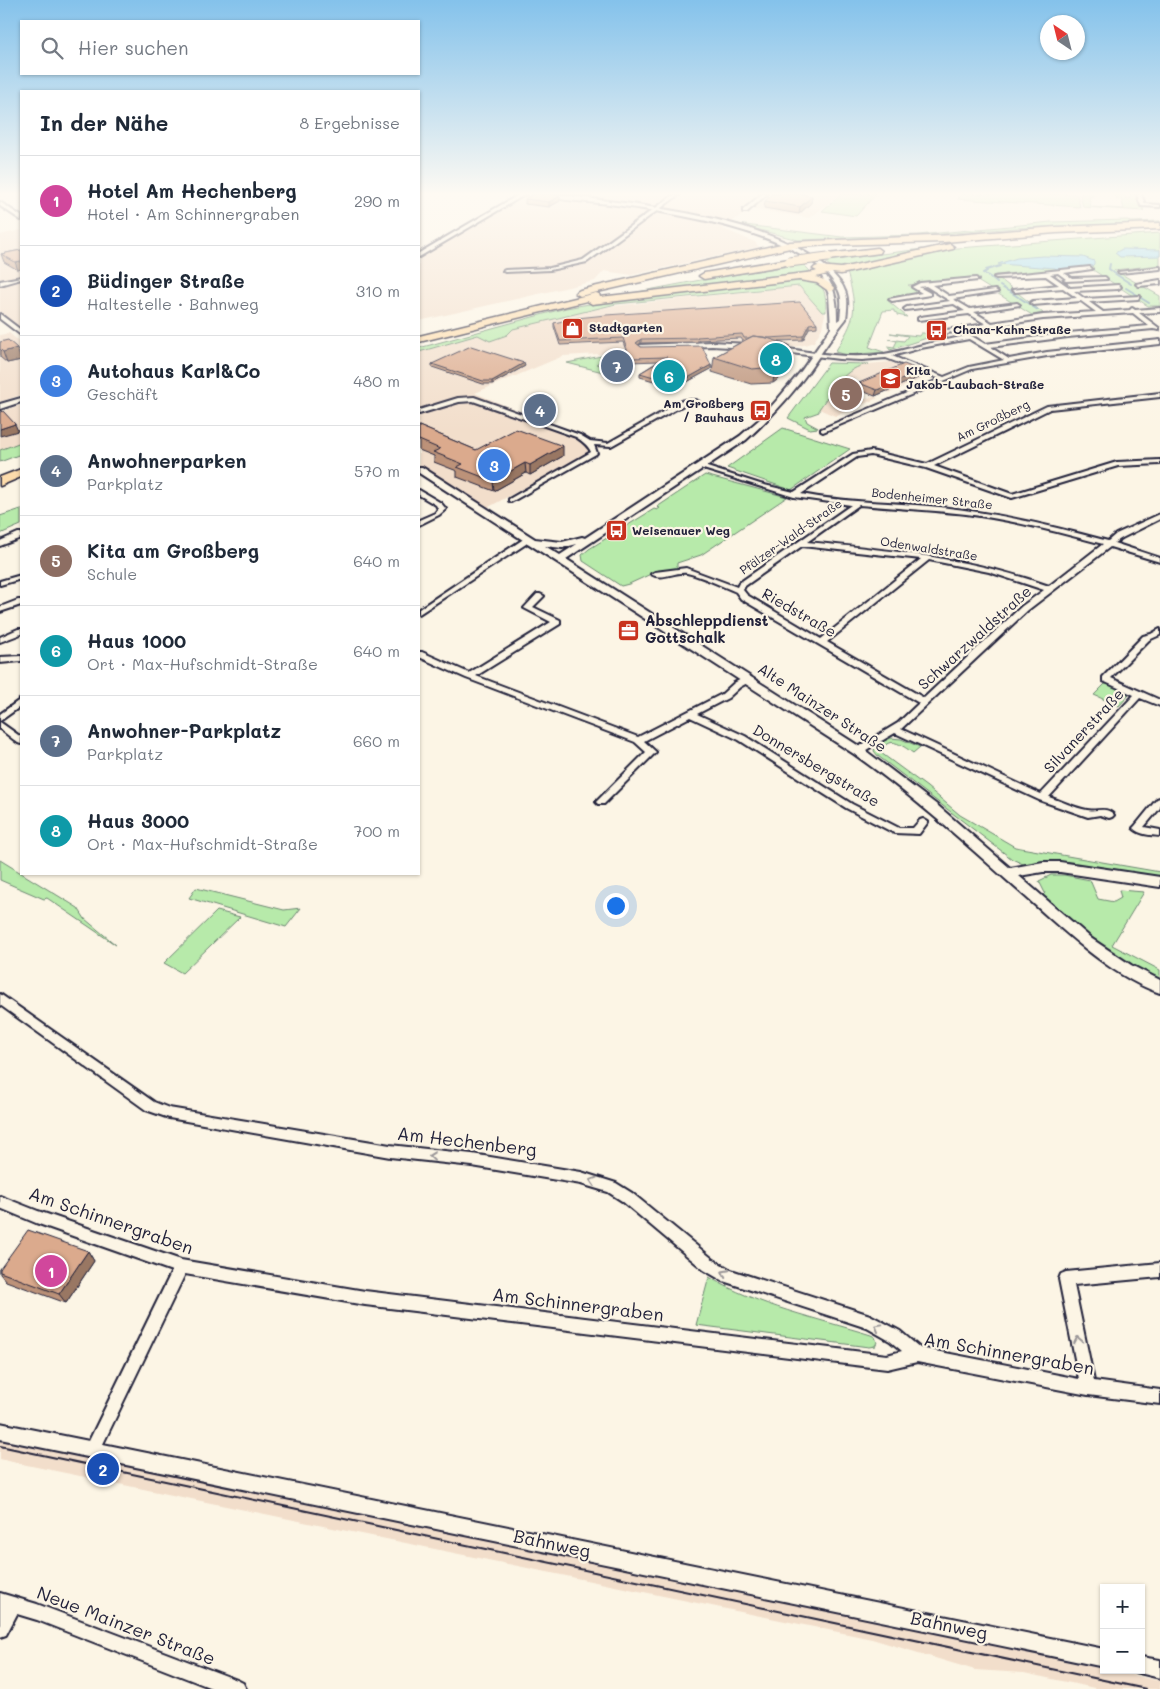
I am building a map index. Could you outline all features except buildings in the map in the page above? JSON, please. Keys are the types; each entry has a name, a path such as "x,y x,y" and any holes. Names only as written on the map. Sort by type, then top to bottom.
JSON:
{"highway":[{"path":"420,332 668,273"},
{"path":"580,294 694,273"},
{"path":"420,339 554,305 719,273"},
{"path":"554,305 819,273"},
{"path":"785,278 816,280 834,286 842,273"},
{"path":"0,472 20,464"},
{"path":"0,482 20,473"}],"street":[{"path":"559,560 702,467 743,438 764,420 827,341 834,328 843,319 845,310 842,292 829,284 824,273"},
{"path":"825,273 834,286 834,328"},
{"path":"1060,273 1071,280"},
{"path":"996,277 1047,274 1102,313"},
{"path":"0,283 20,278"},
{"path":"1058,281 1105,278"},
{"path":"927,294 915,287 976,279"},
{"path":"1139,284 1160,282"},
{"path":"928,285 991,325"},
{"path":"1015,290 1064,286"},
{"path":"1070,290 1118,287"},
{"path":"947,298 995,292"},
{"path":"892,299 939,293"},
{"path":"1033,303 1138,297"},
{"path":"907,308 954,302"},
{"path":"920,319 1017,305"},
{"path":"944,340 935,333 1102,313 1160,310"},
{"path":"1135,312 1160,314"},
{"path":"1135,312 1158,329"},
{"path":"0,316 20,332"},
{"path":"984,346 1068,335 1158,329"},
{"path":"960,330 1007,360"},
{"path":"767,348 853,358 890,355 912,345 969,336"},
{"path":"792,350 814,346 827,341"},
{"path":"823,430 942,378 971,368 1007,360 1160,342"},
{"path":"641,347 712,344 758,346"},
{"path":"890,355 942,378"},
{"name":"Am Großberg","path":"928,466 1049,407 1160,396"},
{"path":"420,412 458,400 474,399 578,436 588,443 594,453 511,500"},
{"path":"0,407 20,400"},
{"path":"588,443 610,445 686,401 696,402"},
{"path":"822,421 832,426"},
{"path":"794,495 856,455 871,453 928,466 1012,496 1117,464 1160,462"},
{"name":"Bodenheimer Straße","path":"702,467 765,488 794,495 858,503 972,513 1020,521 1110,543 1160,560"},
{"name":"Alte Mainzer Straße","path":"420,470 858,751 904,784 1087,943 1126,969 1160,987"},
{"path":"420,493 438,504 442,510 420,522"},
{"name":"Pfälzer-Wald-Straße","path":"739,590 742,585 858,503"},
{"name":"Schwarzwaldstraße","path":"858,751 894,729 1024,608 1110,543 1136,526 1160,516"},
{"path":"420,611 528,540 562,545 598,534"},
{"path":"0,544 18,537"},
{"name":"Odenwaldstraße","path":"801,544 927,558 1030,581 1050,589"},
{"path":"822,642 927,558"},
{"name":"Riedstraße","path":"655,574 686,570 739,590 744,597 924,702"},
{"path":"0,583 20,577"},
{"path":"470,676 557,622 528,608 540,596"},
{"path":"0,610 20,602"},
{"path":"0,640 20,631"},
{"name":"Silvanerstraße","path":"1042,798 1139,694 1106,679 1146,638 1158,635"},
{"path":"420,654 470,676 638,740 651,752 601,802"},
{"path":"1,661 20,659"},
{"path":"638,740 725,696 738,684 748,679"},
{"path":"1139,694 1160,703"},
{"path":"0,718 20,703"},
{"name":"Donnersbergstraße","path":"690,714 742,738 849,806 897,831 916,832 924,822"},
{"path":"0,725 20,740"},
{"path":"894,729 1042,798 1088,814 1101,812 1109,815"},
{"path":"1160,801 1138,828 1160,833"},
{"path":"1008,873 1043,867 1060,867 1160,882"},
{"name":"Am Hechenberg","path":"0,999 150,1106 169,1113 390,1152 546,1171 581,1178 610,1187 627,1197 709,1265 746,1283 870,1322 895,1336 917,1355"},
{"name":"Am Schinnergraben","path":"0,1202 181,1267 365,1298 888,1362 917,1355 1088,1388 1160,1398"},
{"path":"93,1449 181,1267"},
{"path":"1088,1388 1066,1279 1160,1270"},
{"name":"Bahnweg","path":"0,1431 1100,1657"},
{"path":"0,1628 6,1603"},
{"name":"Neue Mainzer Straße","path":"6,1603 37,1612 237,1689"},
{"path":"1145,1667 1160,1669"}],"shaded area":[{"path":"0,273 20,273 20,327 0,312"},
{"path":"420,273 602,273 595,281 420,321"},
{"path":"617,273 642,273 632,275"},
{"path":"799,286 825,314 822,328 814,342 795,347 711,342 661,344 649,340 624,344 624,349 599,354 563,356 475,393 602,446 487,508 420,466 420,352 567,311"},
{"path":"9,333 20,342 20,395 0,402 0,335"},
{"path":"890,362 927,377 890,393 856,379 845,384 866,393 841,404 848,406 873,396 878,398 835,416 819,409 844,374 858,365"},
{"path":"20,405 20,442 0,450 0,412"},
{"path":"0,1438 1100,1668 1100,1674 1127,1674 1160,1681 1160,1689 1099,1689 1024,1673 975,1670 872,1639 0,1459"}],"green space":[{"path":"746,273 812,273 611,297"},
{"path":"847,273 1025,273 995,275 1043,313 1032,315 971,277 908,285 923,294 887,300 907,317 897,315 894,310 883,311 869,347 884,352 847,355 835,352 851,322 854,305"},
{"path":"1097,273 1119,273 1160,296 1160,306 1148,306"},
{"path":"798,279 813,283 822,288 826,312 822,312 799,286 616,304 513,329 507,335 490,341 478,335 420,352 420,348 566,308 601,302"},
{"path":"890,333 919,336 921,333 924,333 930,337 890,350 887,346 894,347 897,341 888,339 904,341 908,336"},
{"path":"606,355 606,358 596,364 629,374 623,377 567,363"},
{"path":"829,363 869,364 860,366 846,375 829,394 819,412 805,417 807,422 818,428 810,429 788,418"},
{"path":"783,428 850,449 791,490 727,468"},
{"path":"20,442 20,454 0,462 0,450"},
{"path":"705,475 787,497 701,555 677,563 677,569 653,573 621,586 583,561 582,555 589,549 654,509 657,510 660,508 657,507"},
{"path":"20,509 20,525 0,534 0,516"},
{"path":"1105,684 1118,687 1129,695 1119,706 1094,695"},
{"path":"891,738 901,739 920,747 913,753 900,744 891,743 884,747 881,753 927,787 960,815 1015,847 1160,872 1160,878 1066,863 1023,864 1012,859 878,756 874,751 876,744"},
{"path":"0,860 20,872 20,875 24,875 78,908 85,919 116,945 47,898 44,899 0,880"},
{"path":"1051,875 1064,875 1090,880 1098,899 1114,902 1121,898 1119,890 1144,892 1112,945 1160,970 1160,981 1107,952 1072,923 1043,895 1045,893 1039,881"},
{"path":"196,888 284,910 301,908 286,927 189,898"},
{"path":"217,911 240,917 182,973 164,963"},
{"path":"709,1277 767,1304 871,1335 875,1337 877,1342 875,1346 869,1347 696,1325"}],"waterway":[{"path":"983,273 990,277"},
{"path":"1114,273 1131,284"},
{"path":"991,278 997,283"},
{"path":"1000,286 1008,291"},
{"path":"1126,288 1139,296"},
{"path":"1009,291 1018,297"},
{"path":"1020,298 1029,304"},
{"path":"1141,298 1149,303"},
{"path":"1030,305 1038,310"}],"tram line":[{"path":"0,1446 1146,1689"}],"place":[{"name":"Stadtgarten","path":"573,328"},
{"name":"Chana-Kahn-Straße","path":"937,330"},
{"name":"Haus 3000","path":"776,359"},
{"name":"Anwohner-Parkplatz","path":"617,366"},
{"name":"Haus 1000","path":"669,376"},
{"name":"Kita Jakob-Laubach-Straße","path":"890,378"},
{"name":"Kita am Großberg","path":"846,394"},
{"name":"Anwohnerparken","path":"540,410"},
{"name":"Am Großberg / Bauhaus","path":"760,411"},
{"name":"Autohaus Karl&Co","path":"494,465"},
{"name":"Weisenauer Weg","path":"616,531"},
{"name":"Abschleppdienst Gottschalk","path":"629,630"},
{"name":"Hotel Am Hechenberg","path":"51,1271"},
{"name":"Büdinger Straße","path":"103,1469"}]}
